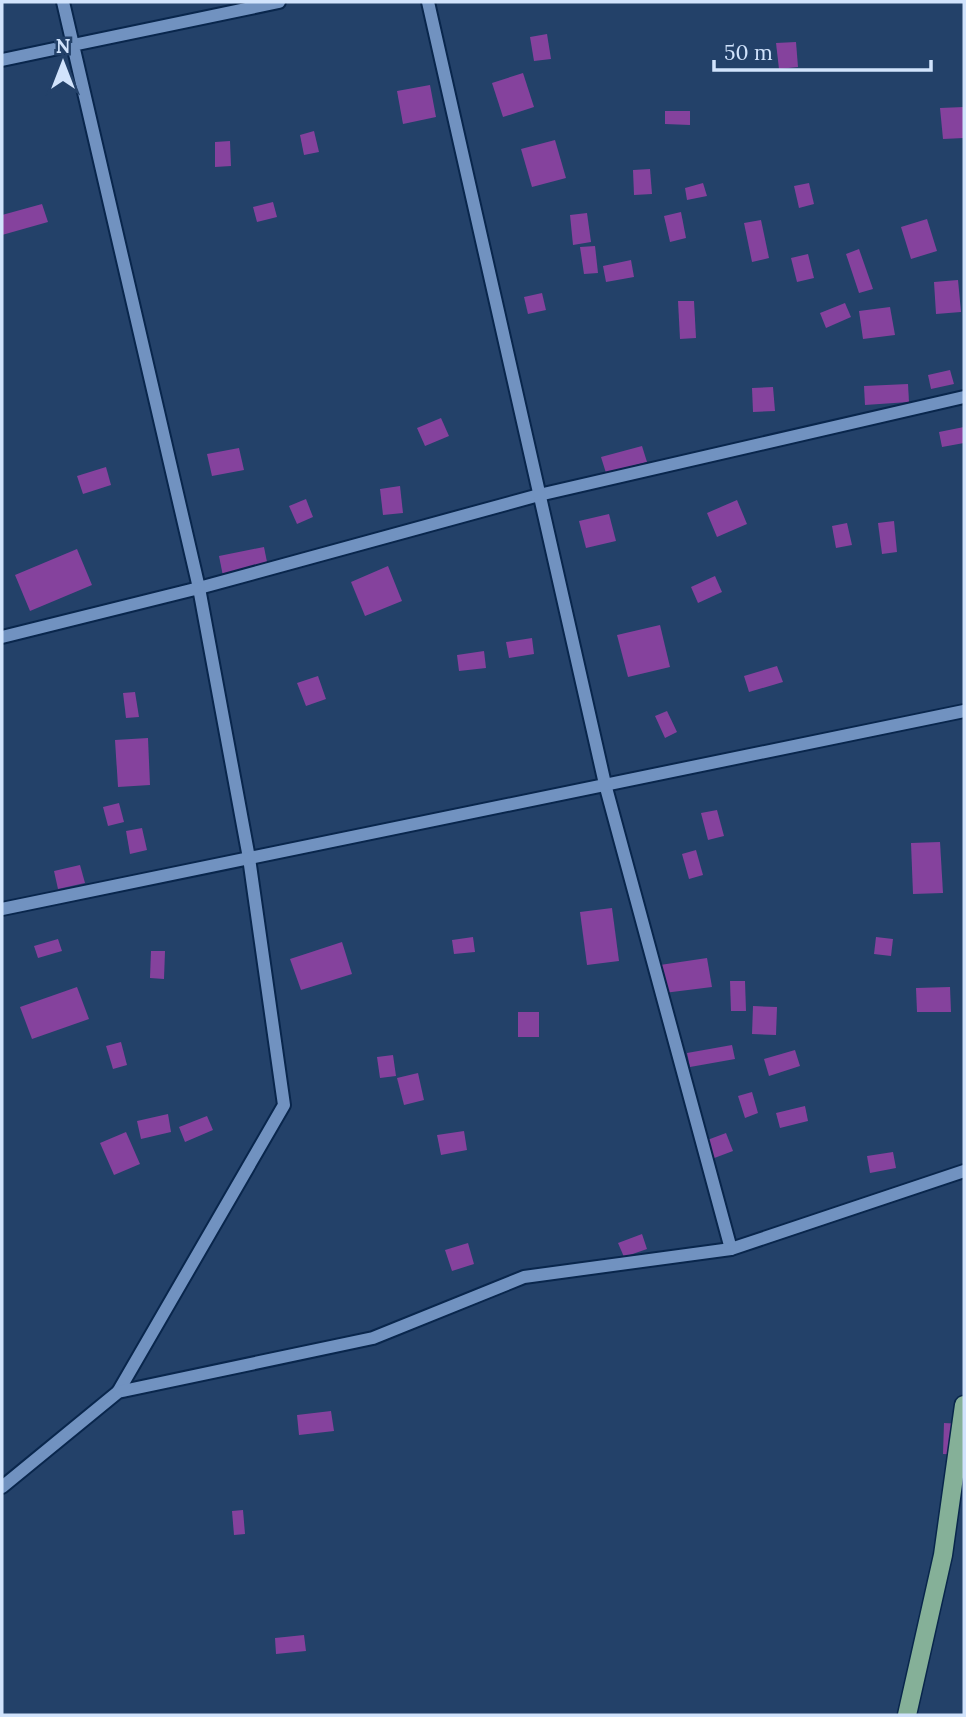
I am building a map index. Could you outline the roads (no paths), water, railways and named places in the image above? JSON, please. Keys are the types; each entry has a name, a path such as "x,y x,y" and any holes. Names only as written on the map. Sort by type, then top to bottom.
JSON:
{"main road":[{"path":"907,1715 943,1555 964,1405"}],"street":[{"path":"2,1487 118,1392 284,1105 249,858 199,587 63,2"},
{"path":"2,60 279,2"},
{"path":"428,2 605,784 731,1249"},
{"path":"2,637 539,495 964,397"},
{"path":"2,909 964,712"},
{"path":"118,1392 373,1338 524,1277 731,1249 964,1171"}]}
